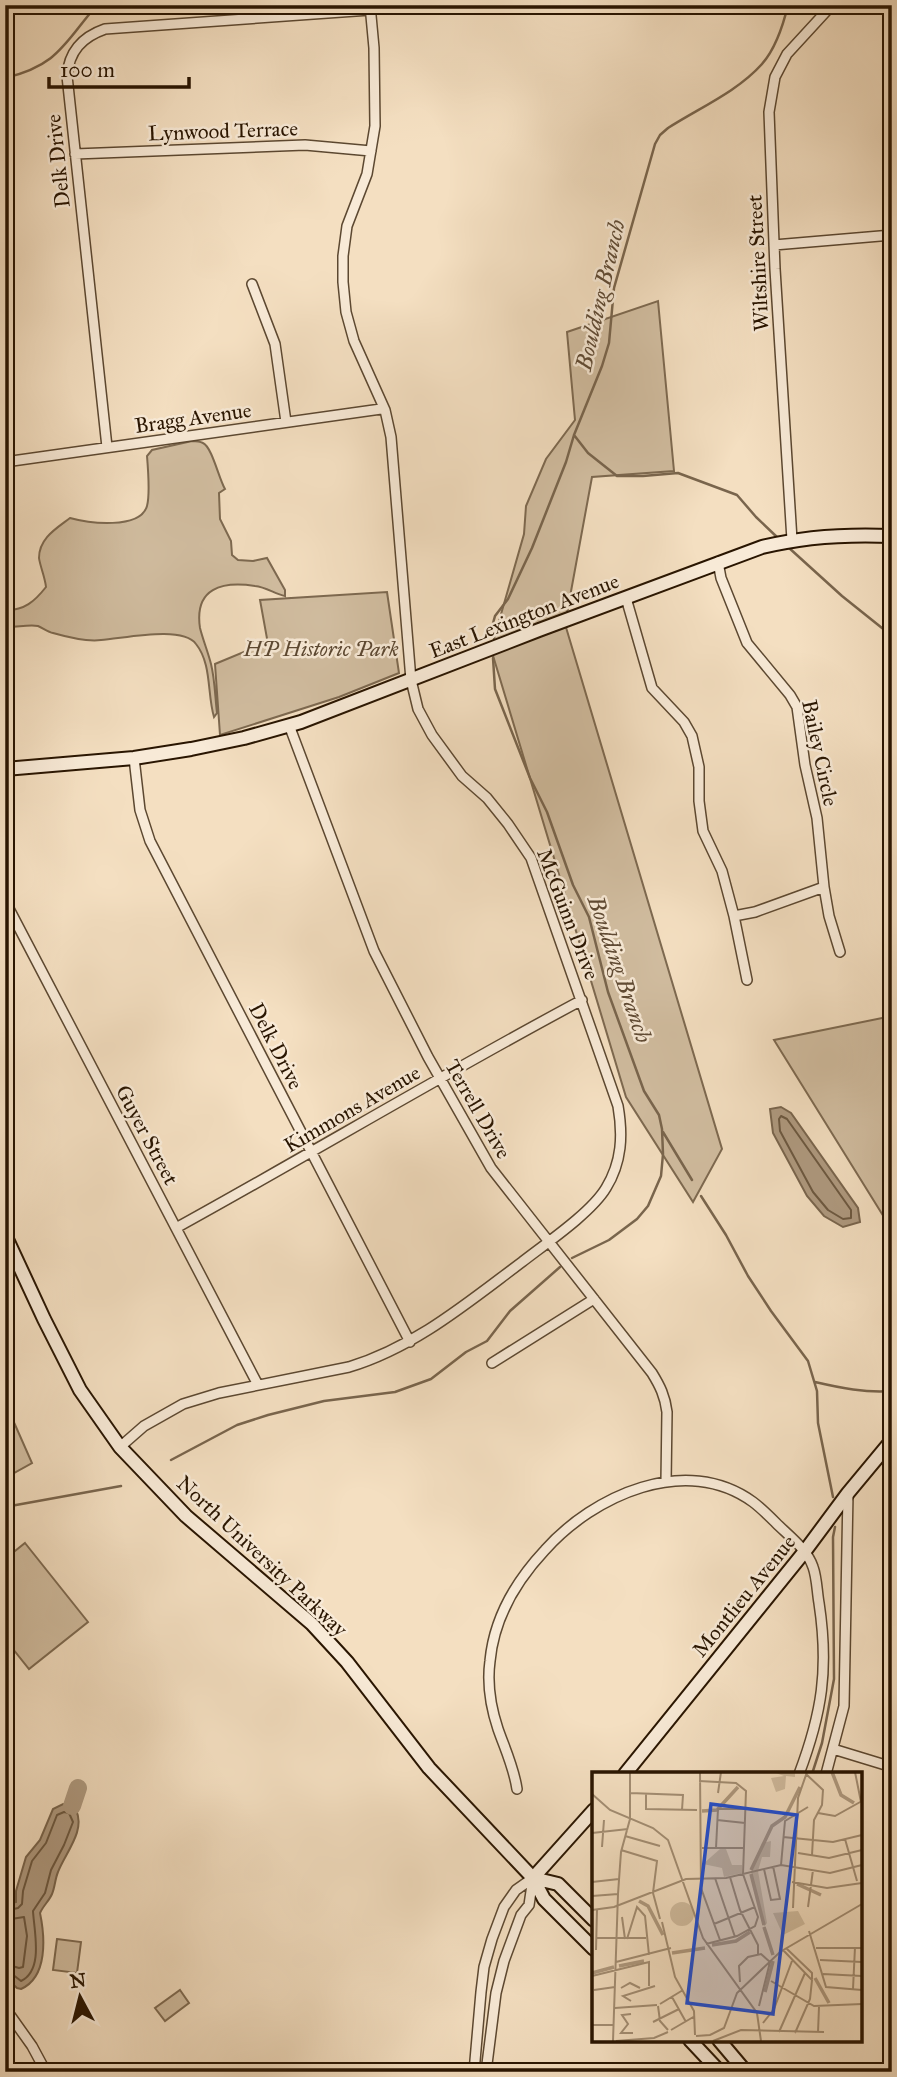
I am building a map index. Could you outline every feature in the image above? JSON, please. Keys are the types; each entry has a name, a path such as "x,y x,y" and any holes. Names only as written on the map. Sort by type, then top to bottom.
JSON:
{"main road":[{"name":"East Lexington Avenue","path":"5,769 134,758 239,739 289,725 411,680 718,562 793,540 839,534 892,536"},
{"name":"North University Parkway","path":"5,1235 80,1390 120,1447 186,1516 312,1624 347,1662 429,1768 533,1878 544,1899 592,1947"},
{"name":"Montlieu Avenue","path":"627,1772 892,1440"},
{"path":"533,1878 592,1812"},
{"name":"North University Parkway","path":"533,1878 558,1884 592,1918"},
{"path":"692,2042 720,2072"},
{"path":"721,2042 746,2072"}],"street":[{"name":"Wiltshire Street","path":"793,540 774,245 769,112 775,77 787,54 832,5"},
{"name":"McGuinn Drive","path":"120,1447 144,1426 183,1404 219,1393 349,1367 370,1361 410,1342 548,1242 599,1199 614,1172 621,1147 622,1128 618,1106 531,858 508,824 486,798 462,776 432,735 418,709 411,680 391,437 385,410 354,341 342,282 347,226 367,174 375,126 370,7"},
{"name":"Delk Drive","path":"107,447 67,76 76,47 93,33 105,29 370,7"},
{"name":"Lynwood Terrace","path":"75,155 305,145 371,151"},
{"path":"774,245 892,235"},
{"path":"252,284 275,344 286,422"},
{"name":"Bragg Avenue","path":"5,462 385,410"},
{"name":"Bailey Circle","path":"718,562 721,578 747,643 797,707 805,765 817,818 824,887 841,952"},
{"path":"626,598 652,688 684,722 692,736 699,767 702,831 722,871 747,980"},
{"name":"Terrell Drive","path":"289,725 374,951 440,1078 491,1168 661,1388 667,1412 666,1482"},
{"name":"Delk Drive","path":"134,758 140,810 150,841 410,1342"},
{"path":"734,916 755,912 824,887"},
{"name":"Guyer Street","path":"5,901 258,1385"},
{"name":"Kimmons Avenue","path":"176,1228 488,1050 582,1000"},
{"path":"492,1363 594,1299"},
{"path":"517,1789 515,1774 498,1726 489,1675 495,1635 514,1588 528,1567 571,1524 617,1496 666,1482 704,1483 742,1495 754,1502 805,1551 814,1567 822,1621 824,1660 821,1703 800,1772"},
{"path":"827,1772 844,1706 848,1493"},
{"path":"833,1749 892,1767"},
{"path":"474,2072 484,1967 492,1939 504,1907 516,1890 533,1878"},
{"path":"486,2072 496,1993 517,1925 529,1905 533,1878"},
{"path":"5,2008 32,2046 46,2072"},
{"path":"885,2072 892,2054"}],"green space":[{"path":"658,301 674,471 592,477 565,624 722,1149 693,1202 626,1097 491,649 524,534 526,506 546,459 575,420 567,332"},
{"path":"192,441 206,446 225,489 219,493 220,519 231,541 232,555 238,560 267,558 285,590 285,596 259,587 232,585 213,590 201,604 200,628 213,676 217,713 214,717 205,661 196,644 189,638 165,634 89,640 70,638 38,626 5,627 5,610 18,609 28,604 46,587 39,558 42,545 50,534 70,518 113,523 135,519 147,506 147,456 152,450"},
{"name":"HP Historic Park","path":"387,592 399,673 339,697 220,735 215,664 268,644 260,600"},
{"path":"892,1016 892,1230 774,1040"},
{"path":"5,1402 32,1463 5,1478"},
{"path":"25,1543 88,1622 29,1669 5,1639 5,1559"},
{"path":"57,1939 81,1942 77,1973 53,1970"},
{"path":"180,1990 189,2003 165,2021 155,2008"}],"water":[{"path":"781,1107 791,1113 858,1208 860,1222 843,1227 824,1216 807,1196 773,1133 770,1109"},
{"path":"63,1804 76,1810 77,1834 58,1872 52,1894 40,1913 43,1944 40,1966 30,1983 21,1989 5,1977 5,1905 16,1902 16,1891 26,1857 40,1840 53,1809"}],"waterway":[{"path":"5,78 23,73 49,59 68,41 97,5"},
{"name":"Boulding Branch","path":"490,634 495,616 508,599 532,548 602,366 609,343 614,288 655,144 668,128 741,83 762,64 778,36 788,5"},
{"path":"574,435 588,453 617,476 678,473 737,495 778,538"},
{"path":"788,547 842,596 892,636"},
{"name":"Boulding Branch","path":"493,658 495,689 530,778 547,812 573,885 589,917 608,992 644,1091 659,1115 662,1129 661,1176 648,1206 637,1219 609,1240 572,1258"},
{"path":"663,1132 692,1180"},
{"path":"701,1196 748,1276 808,1361 817,1391 818,1423 833,1497"},
{"name":"Boulding Branch","path":"171,1460 237,1425 268,1415 324,1401 395,1392 431,1379 466,1352 487,1341 510,1311 560,1267"},
{"path":"815,1382 863,1391 892,1391"},
{"name":"Boulding Branch","path":"5,1507 121,1486"},
{"path":"813,1772 822,1743 834,1679 835,1527"},
{"path":"72,1806 78,1788"}]}
